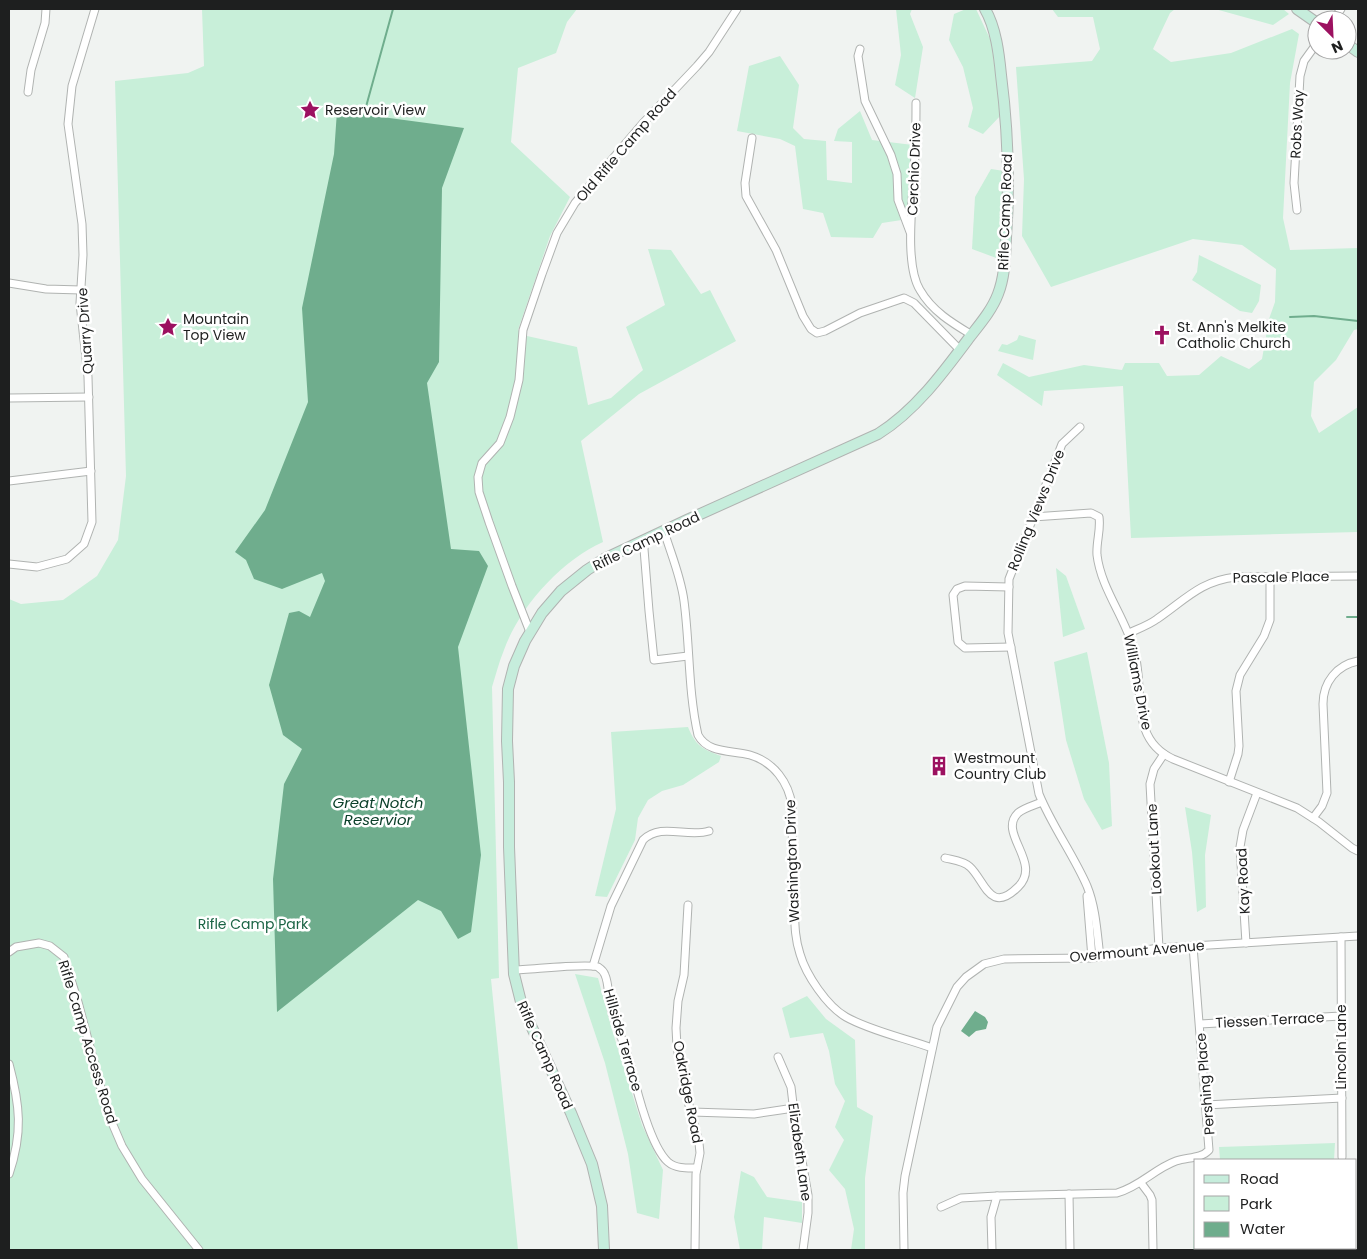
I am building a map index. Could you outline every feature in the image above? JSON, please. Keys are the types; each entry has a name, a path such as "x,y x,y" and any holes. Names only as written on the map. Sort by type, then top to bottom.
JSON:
{"street":[{"path":"28,92 31,70 45,23 46,9"},
{"name":"Quarry Drive","path":"9,564 37,567 67,559 84,544 92,522 89,397 80,303 83,255 82,224 68,124 72,86 95,9"},
{"name":"Old Rifle Camp Road","path":"530,632 489,522 479,492 478,477 482,463 500,443 510,417 519,380 524,330 542,274 557,233 575,203 644,122 709,52 737,9"},
{"name":"Rifle Camp Road","path":"604,1250 602,1206 592,1164 522,1006 514,970 509,847 507,707 508,689 514,666 530,632 551,601 573,580 604,559 878,434 892,425 917,402 960,350 991,308 998,294 1005,264 1008,212 1007,122 997,48 985,9"},
{"name":"Cerchio Drive","path":"860,49 858,56 864,101 891,156 896,174 898,200 911,235"},
{"name":"Robs Way","path":"1296,210 1294,183 1300,76 1307,57"},
{"name":"Cerchio Drive","path":"916,104 911,235 914,276 919,290 936,310 951,322 972,334"},
{"path":"752,138 745,184 746,196 776,250 803,316 811,329 817,333 825,331 860,313 904,298 914,302 960,350"},
{"path":"9,283 46,289 81,290"},
{"path":"930,318 936,310"},
{"path":"9,398 89,397"},
{"name":"Rolling Views Drive","path":"1080,427 1062,444 1009,578 1008,632 1039,794 1087,886 1094,908 1100,957"},
{"path":"9,480 91,471"},
{"name":"Williams Drive","path":"1033,517 1091,513 1099,517 1097,554 1101,572 1129,633 1137,663 1145,730 1157,749 1173,760 1297,808 1358,852"},
{"name":"Washington Drive","path":"664,531 682,588 696,725 700,740 714,748 751,755 762,760 778,773 789,789 792,806 795,933 800,955 816,985 839,1012 854,1020 932,1048"},
{"path":"645,540 644,549 654,660 688,656"},
{"path":"1229,782 1239,746 1236,691 1240,675 1264,636 1270,620 1270,576"},
{"name":"Pascale Place","path":"1129,633 1157,620 1188,595 1210,583 1236,577 1358,576"},
{"path":"1009,588 965,586 957,589 954,595 958,642 965,648 1011,647"},
{"path":"1313,818 1322,806 1327,792 1323,704 1325,690 1332,676 1337,671 1349,663 1358,661"},
{"name":"Lookout Lane","path":"1159,948 1150,784 1154,769 1164,754"},
{"name":"Kay Road","path":"1246,943 1240,847 1243,830 1257,792"},
{"path":"945,858 960,861 970,867 984,889 991,894 1000,897 1010,895 1025,880 1027,870 1013,831 1014,819 1019,812 1042,802"},
{"path":"514,970 593,966 610,906 643,840 657,831 697,833 709,831"},
{"name":"Rolling Views Drive","path":"1087,886 1092,958"},
{"name":"Oakridge Road","path":"688,905 684,975 678,1001 676,1028 679,1057 700,1153 697,1168 695,1250"},
{"name":"Overmount Avenue","path":"904,1250 903,1192 905,1176 937,1027 957,987 966,977 984,964 1004,959 1092,958 1159,948 1358,936"},
{"name":"Lincoln Lane","path":"1341,937 1342,1157"},
{"name":"Rifle Camp Access Road","path":"9,952 16,947 38,943 50,946 64,957 107,1111 122,1146 142,1179 199,1250"},
{"name":"Pershing Place","path":"941,1207 961,1198 1117,1193 1129,1190 1174,1162 1206,1153 1210,1147 1193,946"},
{"name":"Hillside Terrace","path":"593,966 602,970 606,979 609,999 618,1032 630,1062 636,1091 659,1148 667,1161 673,1165 697,1168"},
{"name":"Tiessen Terrace","path":"1200,1024 1341,1016"},
{"name":"Elizabeth Lane","path":"778,1057 791,1087 808,1195 808,1213 803,1250"},
{"path":"9,1064 17,1102 19,1136 9,1174"},
{"path":"1206,1106 1342,1098"},
{"path":"692,1112 754,1114 794,1108"},
{"path":"1141,1183 1152,1200 1153,1250"},
{"path":"1069,1194 1070,1250"},
{"path":"992,1250 991,1217 997,1196"}],"green space":[{"name":"Rifle Camp Park","path":"202,9 577,9 567,22 556,53 518,68 511,142 570,197 550,236 518,330 527,336 577,347 588,405 611,398 643,370 626,327 665,305 648,249 671,250 701,294 710,290 736,341 639,394 581,441 603,542 587,550 557,573 531,602 511,634 492,687 499,978 491,979 518,1250 9,1250 9,599 21,604 63,600 97,576 118,540 126,476 115,81 188,73 204,66"},
{"path":"896,9 912,9 910,14 923,47 915,98 895,85 901,55"},
{"path":"966,9 976,9 991,41 1001,115 983,134 968,127 973,108 963,67 949,40 954,14"},
{"path":"1052,9 1175,9 1170,13 1153,49 1171,62 1231,53 1292,29 1299,34 1290,83 1283,218 1290,250 1358,248 1358,329 1354,330 1336,360 1314,382 1311,416 1319,433 1358,407 1358,532 1131,538 1123,386 1044,391 1042,406 997,375 1003,363 1029,377 1084,365 1122,370 1125,363 1159,363 1167,376 1199,375 1221,356 1249,369 1262,359 1269,319 1275,302 1276,269 1242,245 1193,239 1051,287 1022,236 1024,179 1016,67 1092,61 1100,49 1093,17 1058,17"},
{"path":"1215,9 1283,9 1289,14 1273,25"},
{"path":"780,56 799,85 793,128 804,139 826,141 827,180 852,183 852,142 834,141 838,129 860,111 872,140 913,145 908,219 882,223 873,238 831,237 823,213 803,209 795,146 780,139 737,131 749,66"},
{"path":"991,169 1004,171 999,259 972,249 975,197"},
{"path":"1199,255 1261,285 1259,301 1252,313 1240,311 1192,280 1197,272"},
{"path":"1019,335 1036,340 1033,360 998,351 1002,344 1007,345 1017,340"},
{"path":"1056,568 1066,576 1085,629 1063,637"},
{"path":"1087,652 1109,763 1112,826 1102,830 1084,799 1066,740 1054,662"},
{"path":"688,727 700,746 721,756 719,762 683,785 662,791 648,800 638,818 635,840 607,897 595,896 616,809 611,732"},
{"path":"1185,807 1211,815 1205,855 1206,907 1197,912 1192,852"},
{"path":"575,974 598,978 642,1125 663,1170 659,1219 637,1213 628,1154 605,1063"},
{"path":"807,996 826,1019 855,1040 857,1107 873,1116 865,1178 865,1250 851,1250 854,1229 845,1189 829,1170 844,1140 835,1127 845,1101 835,1084 829,1051 823,1033 790,1038 782,1008"},
{"path":"1335,1143 1334,1159 1220,1159 1219,1147"},
{"path":"741,1171 754,1177 767,1197 802,1202 802,1223 764,1217 762,1250 740,1250 734,1217"},
{"path":"1194,1178 1194,1249 1271,1249 1271,1250 1193,1250"}],"water":[{"name":"Great Notch Reservior","path":"337,111 464,128 442,188 439,362 427,383 451,549 479,551 488,566 458,647 481,855 471,932 458,939 441,911 418,900 277,1012 273,879 284,784 302,749 283,735 269,685 289,613 299,611 310,617 325,581 322,573 282,589 254,579 246,560 235,552 265,510 308,402 302,308 334,154"},
{"path":"975,1011 985,1017 988,1022 986,1029 976,1031 969,1037 961,1031"}],"waterway":[{"path":"364,114 393,9"},
{"path":"1290,317 1314,316 1358,321"},
{"path":"1347,617 1358,617"}],"place":[{"name":"Reservoir View","path":"310,110"},
{"name":"Mountain Top View","path":"168,327"},
{"name":"St. Ann's Melkite Catholic Church","path":"1162,335"},
{"name":"Westmount Country Club","path":"939,766"}]}
